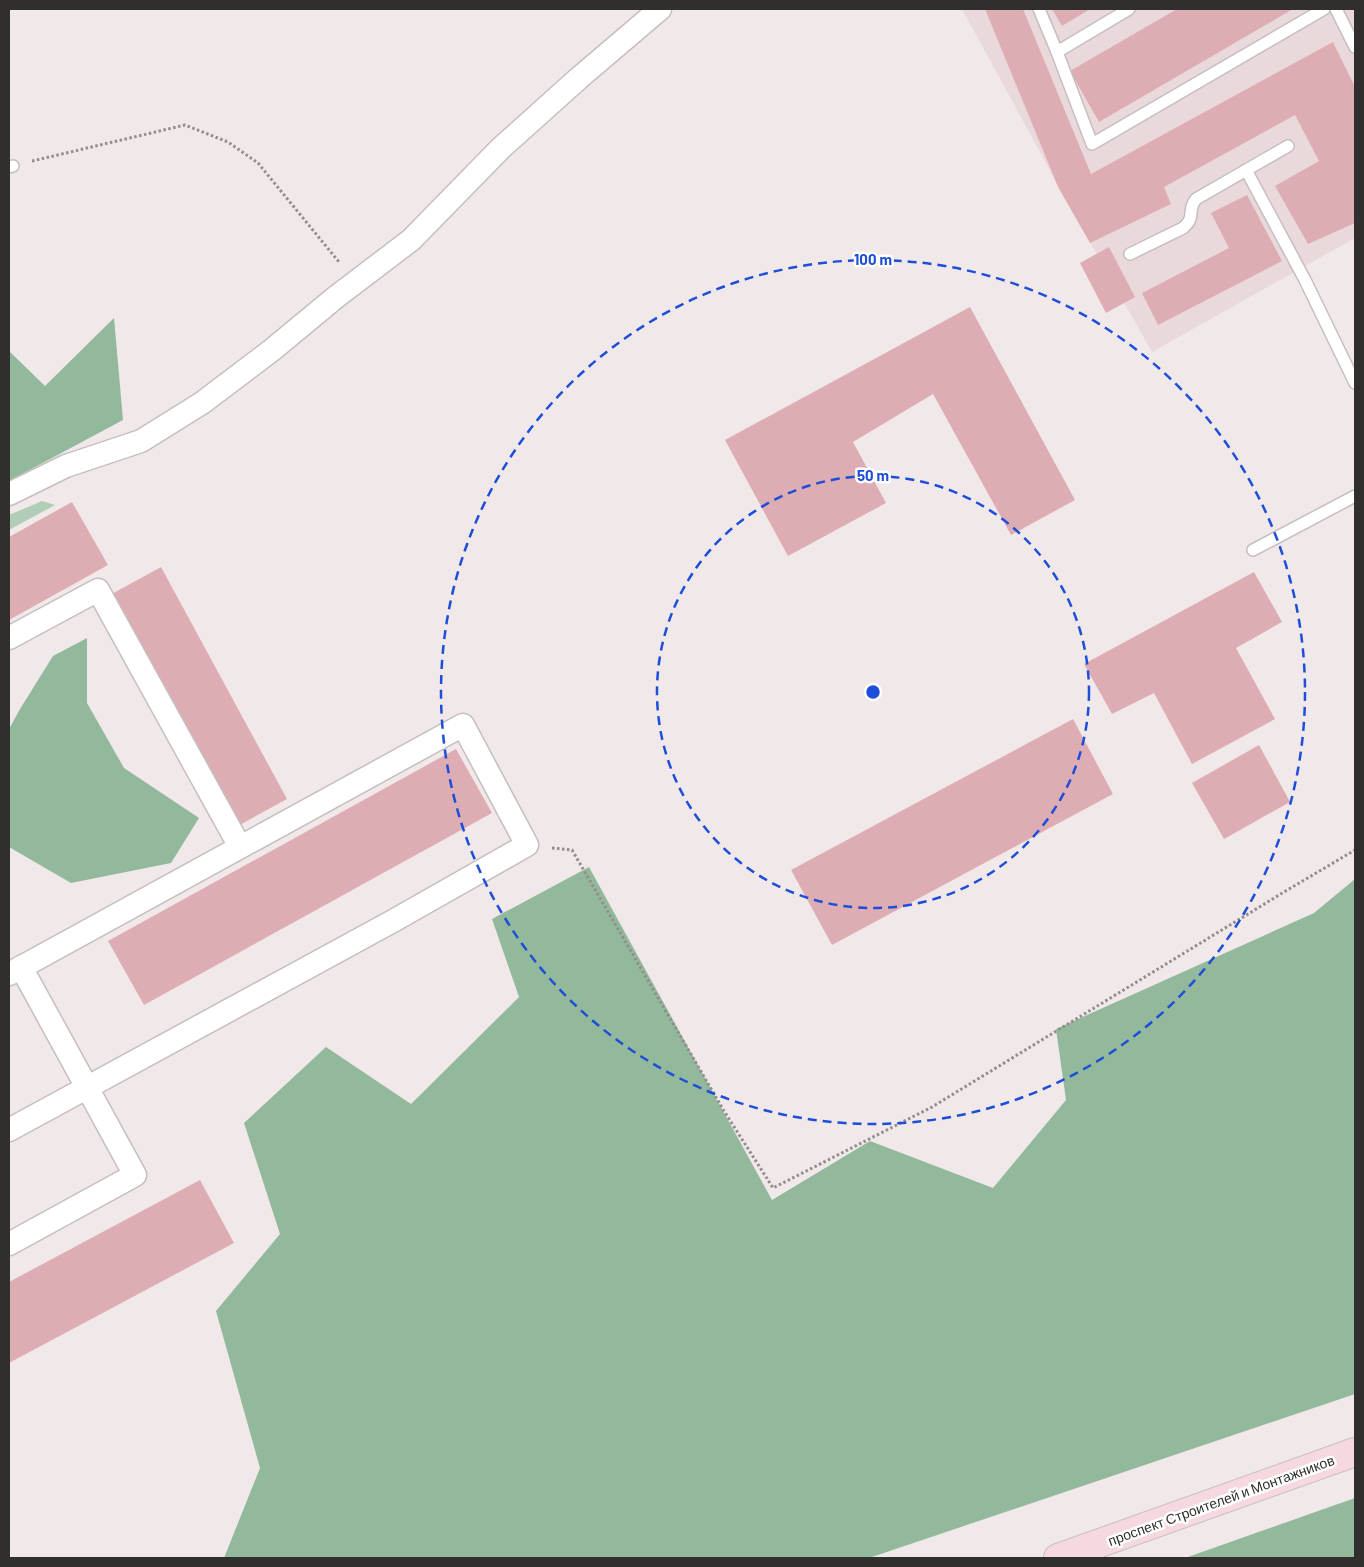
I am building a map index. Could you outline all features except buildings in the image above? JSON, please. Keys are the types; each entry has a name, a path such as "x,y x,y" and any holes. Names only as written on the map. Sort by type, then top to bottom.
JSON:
{"street":[{"path":"9,494 66,466 141,441 202,403 272,350 355,282 412,240 501,148 660,9"},
{"path":"9,638 98,590 240,846"},
{"path":"9,1130 88,1087 393,922 527,845 462,725 15,970 88,1087 134,1175 9,1244"},
{"name":"проспект Строителей и Монтажников","path":"1058,1558 1355,1452"}],"lane":[{"path":"1039,9 1092,144 1324,9"},
{"path":"1057,52 1129,9"},
{"path":"1336,9 1355,47"},
{"path":"1130,254 1182,228 1191,219 1191,207 1196,198 1288,146"},
{"path":"1246,170 1306,280 1355,383"},
{"path":"1253,550 1355,496"}],"path":[{"path":"11,167 185,125 228,142 258,163 355,282"},
{"path":"527,845 572,850 724,1111 773,1188 932,1108 1355,850"}],"shaded area":[{"path":"962,9 1355,9 1355,238 1152,352"}],"green space":[{"path":"114,318 123,420 9,481 9,351 45,386"},
{"path":"42,501 55,505 9,530 9,515"},
{"path":"87,638 87,703 124,768 199,818 171,863 71,883 9,847 9,729 53,656"},
{"path":"589,867 772,1200 870,1141 993,1188 1066,1100 1056,1029 1314,913 1355,879 1355,1394 869,1558 224,1558 260,1468 216,1311 280,1234 244,1123 326,1047 411,1104 519,997 492,919"},
{"path":"1355,1498 1355,1558 1185,1558"}]}
